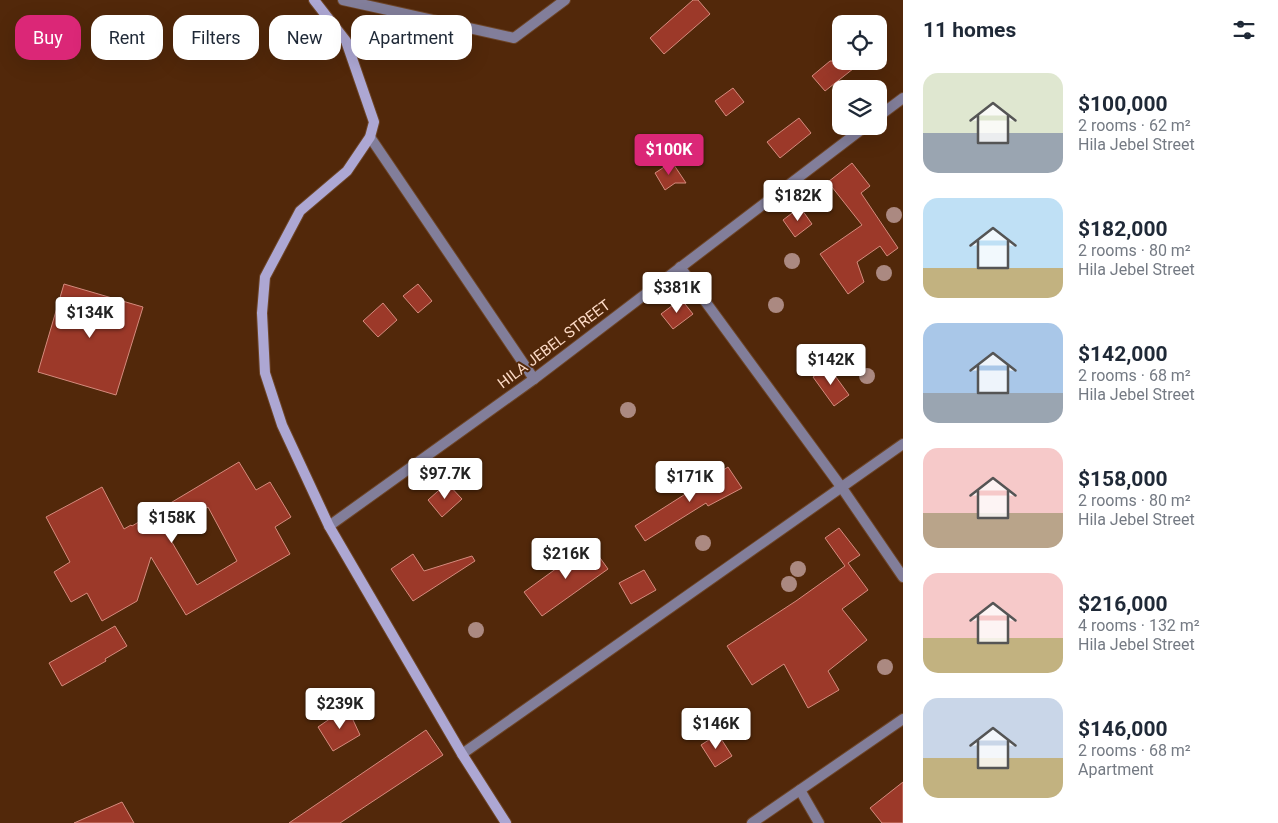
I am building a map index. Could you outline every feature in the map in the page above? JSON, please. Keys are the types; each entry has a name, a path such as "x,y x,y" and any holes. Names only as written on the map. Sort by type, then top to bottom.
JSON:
{"main road":[{"path":"314,0 346,41 374,122 370,137 347,171 300,211 266,277 262,314 265,373 282,425 329,526 462,754 506,823"}],"street":[{"path":"343,0 514,38 565,0"},
{"path":"887,110 903,98"},
{"name":"HILA JEBEL STREET","path":"329,526 534,379 854,135"},
{"path":"370,137 534,379"},
{"path":"680,268 842,488 903,577"},
{"path":"462,754 903,444"},
{"path":"752,823 903,719"},
{"path":"800,790 819,823"}],"building":[{"path":"693,0 698,0 710,14 664,54 650,38"},
{"path":"830,61 832,61 832,70 852,70 839,80 832,80 832,85 825,91 812,76"},
{"path":"733,88 744,102 726,116 715,101"},
{"path":"799,118 811,133 780,158 767,142"},
{"path":"672,162 686,183 675,183 665,190 655,173"},
{"path":"852,163 870,186 861,193 898,248 887,256 880,246 857,262 864,282 848,294 820,254 862,225 828,182"},
{"path":"800,207 812,224 795,237 783,220"},
{"path":"64,284 143,307 116,395 38,372"},
{"path":"418,284 432,301 418,313 403,296"},
{"path":"681,299 693,314 673,329 661,314"},
{"path":"383,303 397,320 378,337 363,321"},
{"path":"828,366 849,395 834,406 813,377"},
{"path":"239,462 256,490 270,482 291,517 275,527 290,554 186,615 151,557 137,601 102,621 87,593 71,602 54,572 70,562 46,517 102,487 124,529","holes":["208,507 237,561 197,585 166,532"]},
{"path":"728,467 742,488 708,506 706,503 645,541 635,526"},
{"path":"447,483 462,499 442,517 428,500"},
{"path":"839,528 860,555 848,563 868,590 842,609 867,640 828,671 839,690 808,708 784,664 752,685 727,646 845,566 825,538"},
{"path":"590,544 608,569 542,616 524,592"},
{"path":"413,554 424,571 472,556 475,561 413,601 391,569"},
{"path":"644,570 656,590 631,604 619,583"},
{"path":"115,626 127,646 105,659 106,661 62,686 49,663"},
{"path":"347,707 360,735 333,751 318,727"},
{"path":"426,730 443,755 340,823 289,823"},
{"path":"718,734 732,756 715,767 701,745"},
{"path":"903,782 903,823 882,823 870,808"},
{"path":"122,802 134,823 74,823"}]}
